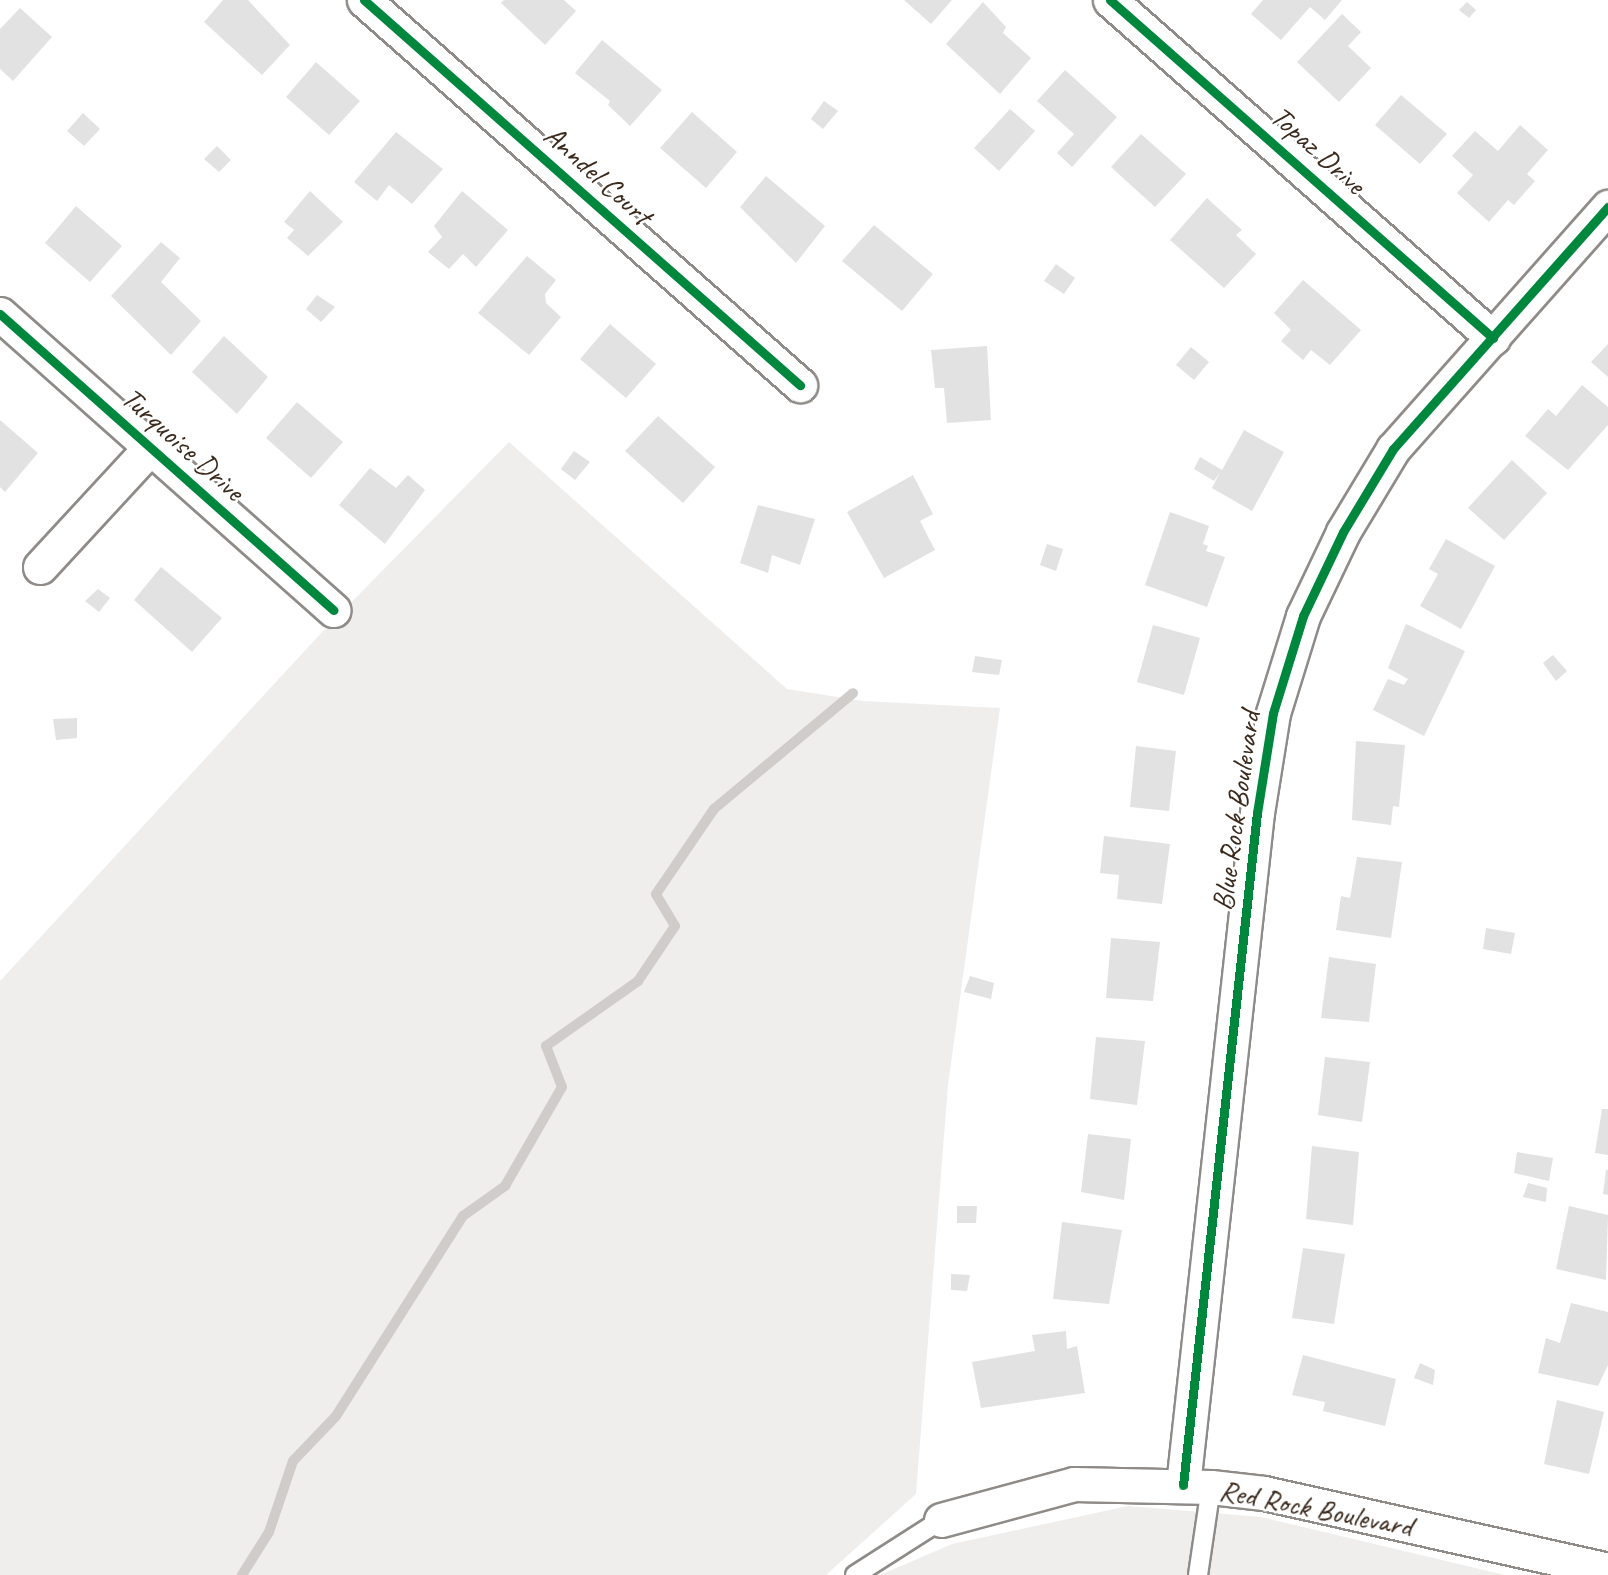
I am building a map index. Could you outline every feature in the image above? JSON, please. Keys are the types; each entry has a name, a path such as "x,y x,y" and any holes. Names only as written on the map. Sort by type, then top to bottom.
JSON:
{"street":[{"name":"Anndel Court","path":"364,0 800,385"},
{"name":"Topaz Drive","path":"1123,4 1493,338"},
{"name":"Blue Rock Boulevard","path":"1197,1486 1257,813 1273,713 1303,617 1343,532 1393,449 1608,207"},
{"name":"Turquoise Drive","path":"0,314 333,610"},
{"path":"40,567 150,448"},
{"name":"Red Rock Boulevard","path":"942,1520 1074,1484 1197,1486 1264,1493 1530,1564 1608,1570"}],"lane":[{"path":"1197,1486 1198,1575"},
{"path":"855,1575 942,1520"}],"shaded area":[{"path":"509,442 787,689 863,701 1000,708 948,1085 916,1494 826,1575 0,1575 0,981 323,631"},
{"path":"1128,1506 1261,1517 1505,1575 880,1575 952,1544"}],"building":[{"path":"223,0 248,0 290,45 262,75 204,22"},
{"path":"504,0 564,0 576,11 545,45 501,3"},
{"path":"904,0 952,0 931,24"},
{"path":"1263,0 1342,0 1325,20 1310,7 1281,40 1251,14"},
{"path":"983,2 1006,27 1003,33 1031,58 1000,94 946,44"},
{"path":"1467,2 1476,10 1469,18 1459,10"},
{"path":"20,8 52,37 13,81 0,69 0,29"},
{"path":"1342,14 1361,32 1348,46 1371,68 1339,102 1297,62"},
{"path":"602,40 662,90 630,126 608,105 610,101 575,73"},
{"path":"316,62 360,101 329,135 286,97"},
{"path":"1065,70 1117,117 1072,167 1057,153 1074,134 1037,101"},
{"path":"1401,95 1447,134 1420,164 1375,125"},
{"path":"824,101 838,111 823,129 811,119"},
{"path":"1010,109 1035,131 999,171 974,148"},
{"path":"692,112 737,152 706,188 660,148"},
{"path":"83,113 100,129 84,146 67,131"},
{"path":"1520,125 1548,150 1527,174 1535,181 1514,205 1508,200 1489,222 1457,193 1473,175 1452,156 1475,131 1498,151"},
{"path":"396,132 443,169 412,204 389,185 377,201 354,182"},
{"path":"1141,134 1186,174 1155,207 1111,167"},
{"path":"217,146 231,160 219,172 204,159"},
{"path":"766,176 825,226 796,263 740,207"},
{"path":"310,191 343,222 308,256 287,238 294,230 284,222"},
{"path":"462,191 508,230 476,267 463,254 449,269 428,252 442,237 434,226"},
{"path":"1207,198 1242,230 1236,235 1256,254 1224,288 1170,240"},
{"path":"76,206 122,246 90,282 45,243"},
{"path":"874,225 933,274 902,311 842,261"},
{"path":"161,242 180,258 161,282 201,321 171,355 111,296"},
{"path":"527,256 556,280 545,294 546,303 561,317 529,355 478,313"},
{"path":"1056,264 1075,278 1064,294 1044,281"},
{"path":"1303,280 1361,330 1330,365 1311,350 1303,360 1281,341 1291,330 1274,313"},
{"path":"317,295 335,307 321,322 306,309"},
{"path":"610,324 656,364 626,398 580,359"},
{"path":"224,336 268,377 237,414 192,372"},
{"path":"1608,344 1608,377 1591,362"},
{"path":"987,346 991,420 947,423 944,388 935,388 931,350"},
{"path":"1191,347 1209,362 1194,380 1176,365"},
{"path":"1582,385 1608,407 1608,425 1568,470 1525,436 1548,409 1556,416"},
{"path":"297,402 343,442 311,478 266,438"},
{"path":"658,416 715,467 683,503 625,451"},
{"path":"0,420 38,453 5,492 0,487"},
{"path":"1244,430 1284,452 1252,511 1212,488 1220,472 1214,481 1194,469 1200,457 1222,470"},
{"path":"574,451 590,462 575,480 561,469"},
{"path":"1512,460 1547,493 1504,540 1468,508"},
{"path":"370,468 396,488 408,475 425,490 385,544 339,505"},
{"path":"913,475 933,514 920,521 935,550 884,578 847,512"},
{"path":"758,505 815,519 800,565 772,555 768,573 740,563"},
{"path":"1170,512 1209,526 1203,544 1208,546 1206,551 1225,557 1207,607 1145,585"},
{"path":"1446,539 1495,566 1461,629 1420,606 1438,574 1429,569"},
{"path":"1047,544 1063,549 1056,571 1040,565"},
{"path":"161,567 222,618 192,652 134,600"},
{"path":"98,589 110,598 99,612 85,601"},
{"path":"1406,624 1465,651 1424,736 1373,710 1388,679 1404,685 1408,679 1388,668"},
{"path":"1153,625 1200,638 1184,695 1137,682"},
{"path":"1553,655 1567,671 1556,681 1543,663"},
{"path":"975,656 1002,660 999,675 972,672"},
{"path":"77,718 77,738 56,740 53,719"},
{"path":"1356,741 1405,745 1399,807 1393,806 1391,825 1352,820"},
{"path":"1136,746 1176,751 1169,811 1130,807"},
{"path":"1104,836 1170,844 1162,904 1117,899 1119,875 1100,873"},
{"path":"1357,857 1402,862 1391,938 1336,930 1341,896 1350,898"},
{"path":"1486,928 1515,933 1511,954 1483,949"},
{"path":"1111,938 1160,942 1153,1001 1106,998"},
{"path":"1329,957 1376,964 1369,1022 1321,1018"},
{"path":"970,976 994,983 991,999 964,992"},
{"path":"1096,1037 1145,1041 1137,1105 1090,1099"},
{"path":"1325,1057 1370,1062 1362,1122 1318,1115"},
{"path":"1602,1109 1608,1109 1608,1155 1595,1153"},
{"path":"1088,1134 1131,1139 1124,1200 1081,1192"},
{"path":"1312,1146 1359,1152 1353,1225 1306,1219"},
{"path":"1517,1152 1553,1158 1549,1181 1514,1173"},
{"path":"1608,1170 1608,1195 1603,1194"},
{"path":"1528,1183 1547,1188 1546,1202 1523,1197"},
{"path":"957,1206 977,1206 976,1223 957,1223"},
{"path":"1569,1206 1608,1215 1606,1280 1556,1269"},
{"path":"1062,1222 1122,1230 1109,1304 1053,1299"},
{"path":"1303,1248 1345,1254 1334,1324 1292,1318"},
{"path":"951,1274 970,1275 967,1291 951,1290"},
{"path":"1571,1303 1608,1312 1608,1365 1598,1386 1538,1373 1546,1338 1560,1343"},
{"path":"1066,1331 1067,1349 1077,1346 1085,1393 981,1408 972,1362 1035,1351 1032,1335"},
{"path":"1303,1355 1396,1379 1385,1426 1323,1411 1325,1402 1292,1395"},
{"path":"1420,1363 1435,1370 1433,1385 1414,1378"},
{"path":"1557,1400 1604,1412 1589,1474 1544,1464"}],"waterway":[{"path":"242,1575 269,1532 293,1461 336,1416 463,1216 505,1186 562,1087 546,1046 638,981 675,926 656,894 714,809 853,693"}],"cycle path":[{"path":"364,0 800,385"},
{"path":"1110,0 1493,338"},
{"path":"1183,1485 1257,813 1273,713 1303,616 1343,532 1393,449 1608,207"},
{"path":"0,314 333,610"}]}
